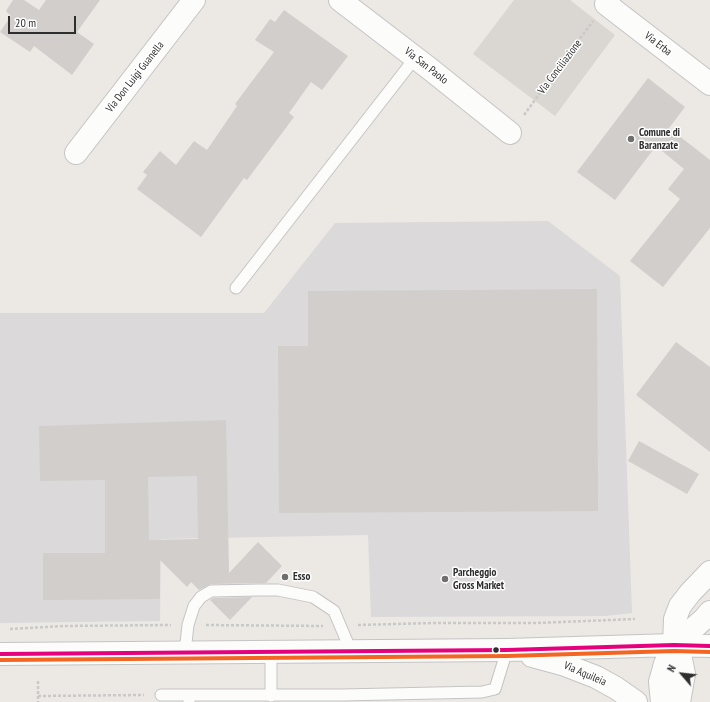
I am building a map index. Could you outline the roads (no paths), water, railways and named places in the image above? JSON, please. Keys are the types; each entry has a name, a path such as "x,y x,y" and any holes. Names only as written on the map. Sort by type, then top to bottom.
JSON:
{"street":[{"name":"Via Don Luigi Guanella","path":"76,153 194,0"},
{"name":"Via San Paolo","path":"340,0 510,133"},
{"name":"Via Erba","path":"608,2 710,84"},
{"path":"662,702 660,682 665,664 674,645 675,619 680,606 710,572"},
{"path":"674,645 710,612"},
{"path":"674,645 681,659 684,674 679,702"},
{"path":"0,654 507,650 674,645 710,646"},
{"name":"Via Aquileia","path":"507,650 565,665 596,677 616,688 636,702"}],"lane":[{"path":"236,288 415,58"},
{"path":"185,652 188,625 194,606 201,598 212,591 259,590 278,590 313,597 334,611 351,651"},
{"path":"161,695 189,699 482,692 495,688 507,650"},
{"path":"271,652 271,696"}],"place":[{"name":"Comune di Baranzate","path":"631,139"},
{"name":"Esso","path":"285,577"},
{"name":"Parcheggio Gross Market","path":"445,579"}]}
